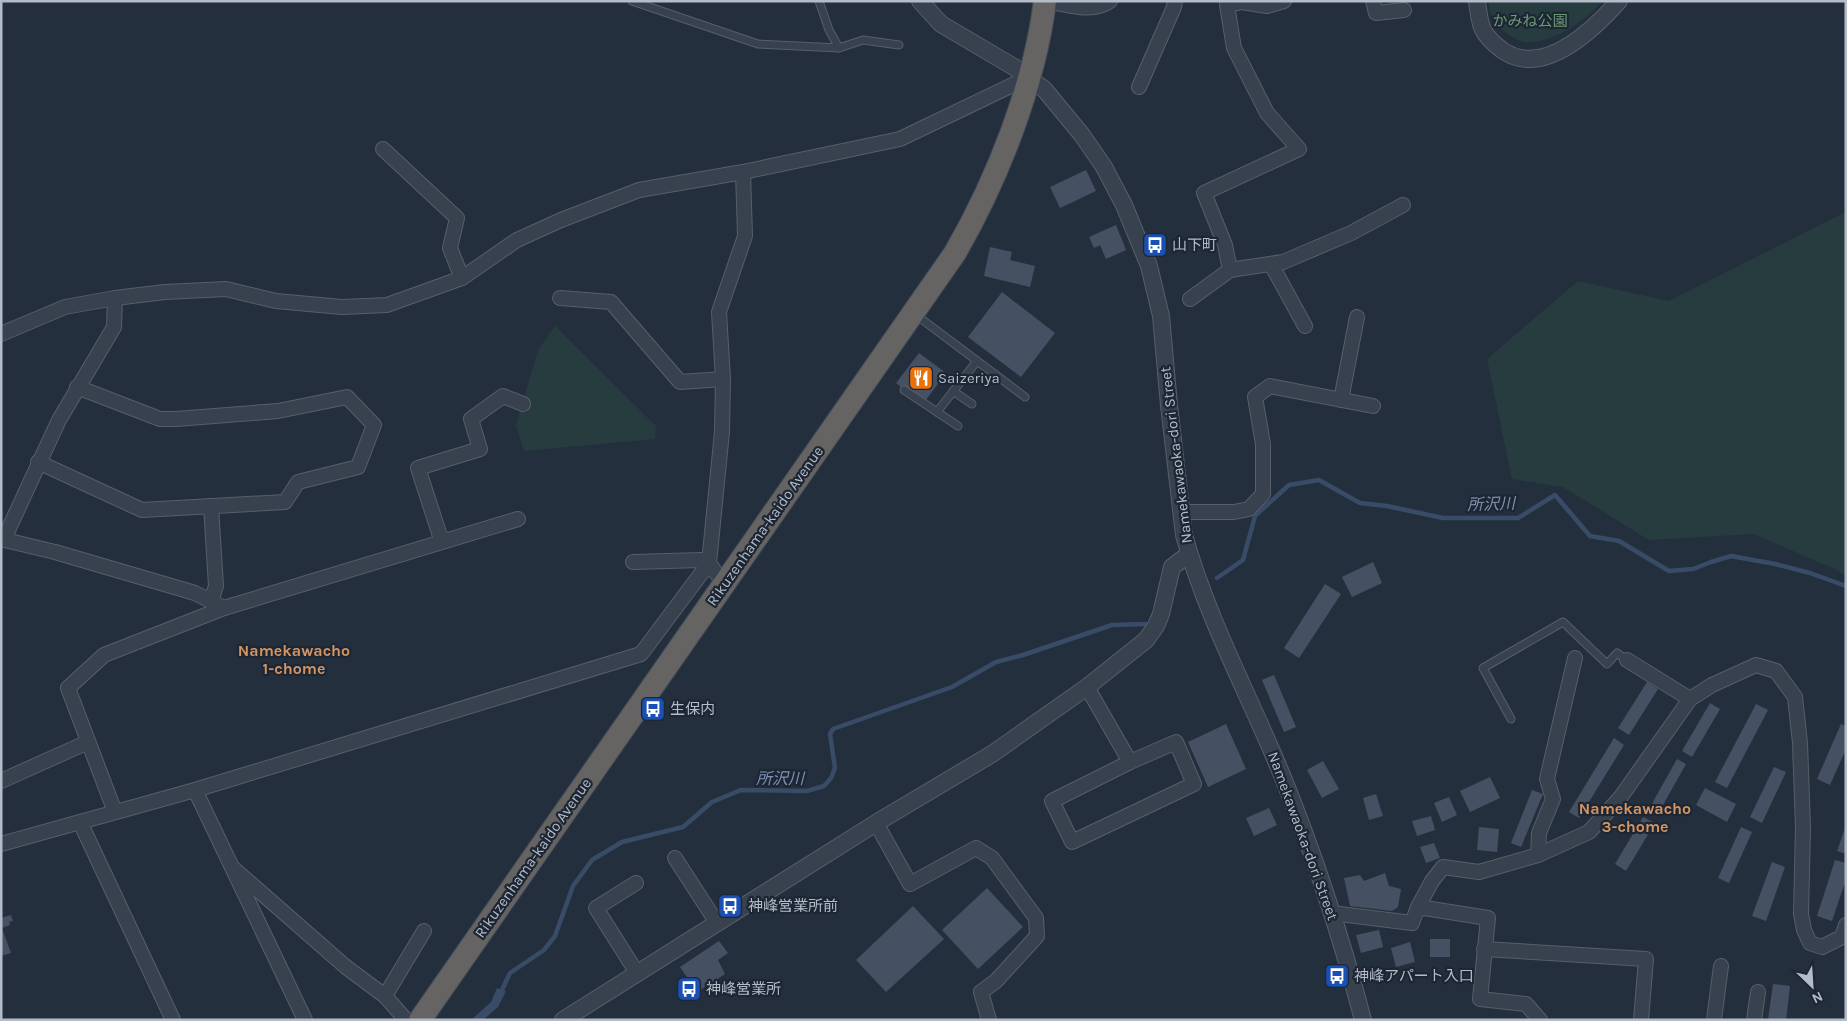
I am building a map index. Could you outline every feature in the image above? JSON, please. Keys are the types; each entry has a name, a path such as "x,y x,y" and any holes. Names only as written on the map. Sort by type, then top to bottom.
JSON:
{"highway":[{"name":"Rikuzenhama-kaido Avenue","path":"420,1020 954,253 976,217 1010,135 1039,44 1045,1"}],"street":[{"name":"Namekawaoka-dori Street","path":"920,1 941,24 1029,77 1044,89 1104,167 1124,205 1147,259 1161,316 1184,535 1189,554 1205,597 1285,782 1332,913 1363,1020"},
{"path":"1045,1 1092,8 1105,6 1110,1"},
{"path":"1139,87 1174,7 1174,1"},
{"path":"1230,270 1226,245 1204,193 1299,149 1267,113 1234,48 1223,6 1242,2 1267,6 1284,1"},
{"path":"1373,1 1376,13 1404,10"},
{"path":"1476,1 1479,17 1487,38 1506,52 1532,59 1549,56 1582,37 1604,18 1619,1"},
{"path":"1,334 66,307 115,298 165,292 226,289 276,301 342,308 387,305 462,278 517,240 561,220 638,190 743,172 900,139 1029,77"},
{"path":"383,149 457,218 450,248 462,278"},
{"path":"1,844 195,790 641,654 709,563 722,432 723,379 719,312 745,236 743,172"},
{"path":"1190,299 1230,270 1282,262 1351,233 1403,206"},
{"path":"1271,264 1305,326"},
{"path":"115,298 114,327 59,420 3,539 195,593 224,608"},
{"path":"560,298 611,302 680,382 723,379"},
{"path":"1342,400 1357,317"},
{"path":"1182,512 1234,512 1249,509 1263,494 1263,444 1255,397 1270,386 1373,406"},
{"path":"38,462 118,497 142,510 285,502 298,482 358,467 374,425 347,397 278,411 160,419 77,387"},
{"path":"442,542 418,468 480,449 471,419 503,396 523,404"},
{"path":"210,601 216,586 211,506"},
{"path":"115,812 68,688 104,655 224,608 518,519"},
{"path":"563,1020 876,823 992,754 1036,725 1146,640 1156,626 1161,614 1172,567 1189,554"},
{"path":"633,562 702,560 709,563 726,582"},
{"path":"1538,855 1540,833 1553,799 1547,779 1575,658"},
{"path":"1628,660 1690,699"},
{"path":"1332,913 1412,923 1432,881 1444,868 1478,872 1538,855 1589,832 1620,798 1690,699 1712,685 1756,665 1776,671 1795,697 1800,743 1803,828 1801,914 1804,930 1810,943 1822,947 1842,937 1846,925"},
{"path":"1087,687 1130,762"},
{"path":"1,781 88,742"},
{"path":"1176,742 1194,784 1072,842 1052,801 1130,762 1176,742"},
{"path":"195,790 305,1020"},
{"path":"80,822 173,1020"},
{"path":"876,823 910,884 976,848 992,858 1036,918 1037,936 996,981 981,992 989,1020"},
{"path":"675,858 717,923"},
{"path":"234,869 346,967 385,996 406,1020"},
{"path":"636,883 596,908 637,973"},
{"path":"1418,907 1488,918 1480,999 1526,1004 1540,1020"},
{"path":"385,996 424,931"},
{"path":"1484,949 1646,959 1641,1020"},
{"path":"1714,1020 1721,966"},
{"path":"1754,1020 1758,992"}],"lane":[{"path":"632,1 758,44 838,48 863,40 900,45"},
{"path":"819,1 829,30 838,48"},
{"path":"914,313 1025,397"},
{"path":"937,412 977,361"},
{"path":"904,390 958,426"},
{"path":"953,391 972,404"},
{"path":"1512,719 1483,668 1563,622 1607,664 1617,653 1628,660"}],"green space":[{"name":"かみね公園","path":"1488,1 1603,1 1596,9 1567,30 1546,39 1525,42 1506,33 1498,26 1490,12"},
{"path":"1846,212 1846,576 1837,570 1754,534 1649,540 1563,487 1512,479 1487,359 1578,281 1669,301"},
{"path":"555,326 656,426 655,439 524,451 516,426 538,350"}],"water":[{"path":"497,988 506,991 498,1007 483,1020 471,1020 491,1002"}],"building":[{"path":"1086,170 1096,191 1060,208 1050,187"},
{"path":"1116,225 1126,250 1106,259 1100,245 1094,248 1089,237"},
{"path":"990,247 1012,252 1010,260 1035,266 1030,287 984,276"},
{"path":"1002,292 1055,333 1021,377 968,337"},
{"name":"Saizeriya","path":"919,353 946,373 923,404 896,383"},
{"path":"1373,562 1382,583 1352,597 1342,577"},
{"path":"1325,584 1341,594 1299,658 1284,648"},
{"path":"1274,675 1296,727 1284,732 1262,680"},
{"path":"1647,682 1658,689 1629,735 1618,728"},
{"path":"1710,703 1720,709 1692,757 1682,751"},
{"path":"1756,704 1768,710 1727,788 1715,782"},
{"path":"1226,724 1246,769 1208,787 1188,742"},
{"path":"1841,724 1846,726 1846,749 1830,785 1817,779"},
{"path":"1614,738 1624,745 1579,818 1569,812"},
{"path":"1677,759 1686,764 1658,814 1649,809"},
{"path":"1323,761 1339,789 1322,798 1307,770"},
{"path":"1774,767 1786,772 1762,823 1750,817"},
{"path":"1490,777 1500,798 1470,812 1460,791"},
{"path":"1705,788 1736,804 1727,822 1696,805"},
{"path":"1532,790 1543,794 1521,847 1511,843"},
{"path":"1376,794 1383,816 1369,820 1363,798"},
{"path":"1449,797 1457,815 1442,822 1434,803"},
{"path":"1269,808 1277,825 1254,836 1246,818"},
{"path":"1431,816 1435,830 1417,836 1412,821"},
{"path":"1643,817 1655,823 1626,871 1615,864"},
{"path":"1479,827 1499,829 1497,852 1477,850"},
{"path":"1741,827 1752,832 1729,883 1718,878"},
{"path":"1846,828 1846,854 1837,851"},
{"path":"1434,843 1440,858 1426,863 1420,847"},
{"path":"1835,860 1846,863 1846,879 1832,921 1817,916"},
{"path":"1772,862 1785,867 1766,921 1752,916"},
{"path":"1385,873 1389,886 1401,889 1398,907 1392,911 1350,906 1344,878 1360,875 1364,881"},
{"path":"987,888 1023,927 978,969 942,930"},
{"path":"913,906 944,939 886,992 856,960"},
{"path":"11,915 13,921 9,922 10,925 2,928 11,953 1,956 1,918"},
{"path":"1379,930 1383,947 1361,953 1356,935"},
{"path":"1430,939 1450,939 1450,957 1430,957"},
{"path":"719,941 728,953 718,960 725,974 697,992 680,967"},
{"path":"1410,942 1415,962 1396,967 1391,948"},
{"path":"1773,984 1790,986 1786,1020 1768,1020"}],"waterway":[{"name":"所沢川","path":"1217,578 1243,560 1255,516 1289,485 1319,480 1360,503 1387,506 1443,518 1518,518 1555,495 1590,536 1619,541 1669,571 1693,569 1731,556 1810,573 1846,586"},
{"name":"所沢川","path":"500,994 510,973 544,950 555,936 573,886 592,860 622,842 683,827 712,802 741,790 807,791 824,786 831,778 835,768 830,734 833,729 952,687 996,662 1023,655 1112,625 1146,624"}],"place":[{"name":"山下町","path":"1155,245"},
{"name":"Saizeriya","path":"921,378"},
{"name":"生保内","path":"653,709"},
{"name":"神峰営業所前","path":"730,906"},
{"name":"神峰アパート入口","path":"1337,976"},
{"name":"神峰営業所","path":"689,989"}],"district":[{"name":"Namekawacho 1-chome","path":"294,659"},
{"name":"Namekawacho 3-chome","path":"1635,817"}]}
